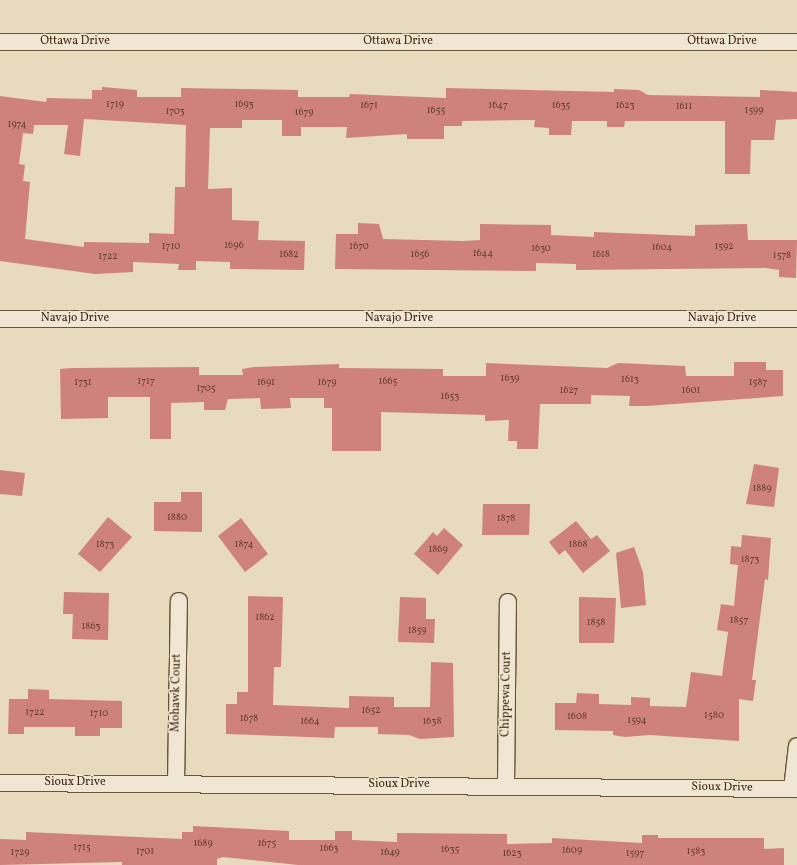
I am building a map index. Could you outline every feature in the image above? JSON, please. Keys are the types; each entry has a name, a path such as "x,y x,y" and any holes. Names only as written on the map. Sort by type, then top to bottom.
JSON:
{"street":[{"name":"Ottawa Drive","path":"0,42 797,42"},
{"name":"Navajo Drive","path":"0,319 797,319"},
{"name":"Mohawk Court","path":"176,784 179,602"},
{"name":"Chippewa Court","path":"506,786 508,602"},
{"path":"794,789 797,746"},
{"name":"Sioux Drive","path":"0,783 794,789"}],"building":[{"path":"102,87 137,90 137,97 181,97 181,88 298,90 298,97 349,97 350,94 446,98 446,88 614,92 614,89 639,90 648,95 760,97 760,90 797,92 797,119 776,120 774,140 751,140 750,174 725,174 725,121 625,121 624,127 607,127 607,121 572,121 571,135 549,135 549,128 534,127 535,120 462,121 462,126 444,126 444,139 407,139 407,134 346,138 347,127 301,127 301,136 282,136 282,120 242,120 242,128 210,128 208,189 232,188 232,220 259,221 258,240 305,241 304,270 230,269 230,262 196,261 196,270 178,270 179,264 133,262 133,272 95,274 0,261 0,96 46,102 47,98 92,99 92,90 102,90","holes":["84,119 186,125 185,187 175,187 174,234 149,233 149,243 84,242 84,247 25,239 30,182 23,181 25,165 19,164 23,133 33,134 34,125 68,125 64,154 80,156"]},
{"path":"358,223 379,224 383,239 463,241 480,240 480,224 551,225 551,235 594,237 594,232 695,236 695,225 747,224 748,240 797,240 796,278 779,277 779,270 766,268 576,270 576,264 536,263 536,271 335,269 336,234 358,234"},
{"path":"734,362 766,362 766,370 783,370 783,396 629,406 630,396 591,395 591,404 540,404 538,449 517,449 517,441 508,441 509,420 485,421 485,415 381,412 381,451 332,451 332,408 324,408 324,398 290,398 291,408 261,409 260,398 228,399 225,410 204,410 204,402 171,403 171,439 150,439 150,397 108,397 108,418 61,419 60,369 199,367 199,375 243,375 242,369 254,367 339,364 339,368 443,369 443,376 486,376 486,363 607,368 618,363 685,366 686,376 734,376"},
{"path":"754,464 779,468 774,507 746,504"},
{"path":"0,470 25,473 22,496 0,494"},
{"path":"181,492 202,492 202,532 154,531 154,502 181,502"},
{"path":"483,504 530,504 529,535 482,535"},
{"path":"108,517 132,537 100,572 78,554"},
{"path":"241,518 268,554 245,572 218,536"},
{"path":"576,521 591,539 597,535 610,551 583,573 565,550 559,555 549,542"},
{"path":"444,528 463,545 438,575 414,554 433,532 437,536"},
{"path":"742,535 771,538 768,580 765,579 752,680 756,680 753,701 739,699 739,741 650,735 625,737 613,735 613,731 555,730 555,703 576,703 577,693 599,694 599,704 631,705 631,697 650,698 650,706 686,707 691,672 722,676 728,632 717,630 721,604 734,606 738,565 730,564 731,546 741,547"},
{"path":"634,547 643,572 646,605 621,608 616,553"},
{"path":"64,592 109,593 108,640 72,639 73,614 63,614"},
{"path":"248,596 283,597 281,667 274,667 273,705 349,708 349,696 394,697 394,707 430,707 431,662 453,663 454,737 420,739 409,735 378,734 378,727 335,727 334,738 226,734 226,704 237,704 237,692 248,692"},
{"path":"400,597 426,598 426,619 435,619 434,643 398,642"},
{"path":"579,597 616,598 614,643 579,643"},
{"path":"28,689 49,690 49,699 122,701 122,728 100,728 100,736 75,736 75,727 24,727 24,734 8,734 9,699 28,699"},
{"path":"193,826 289,831 289,840 335,840 335,831 352,831 352,840 397,842 397,833 507,834 507,844 552,843 552,838 642,843 642,835 658,835 658,838 764,838 764,849 784,848 784,865 298,865 223,857 217,859 217,865 122,865 122,862 0,865 0,839 26,840 26,832 182,839 182,832 193,832"}]}
